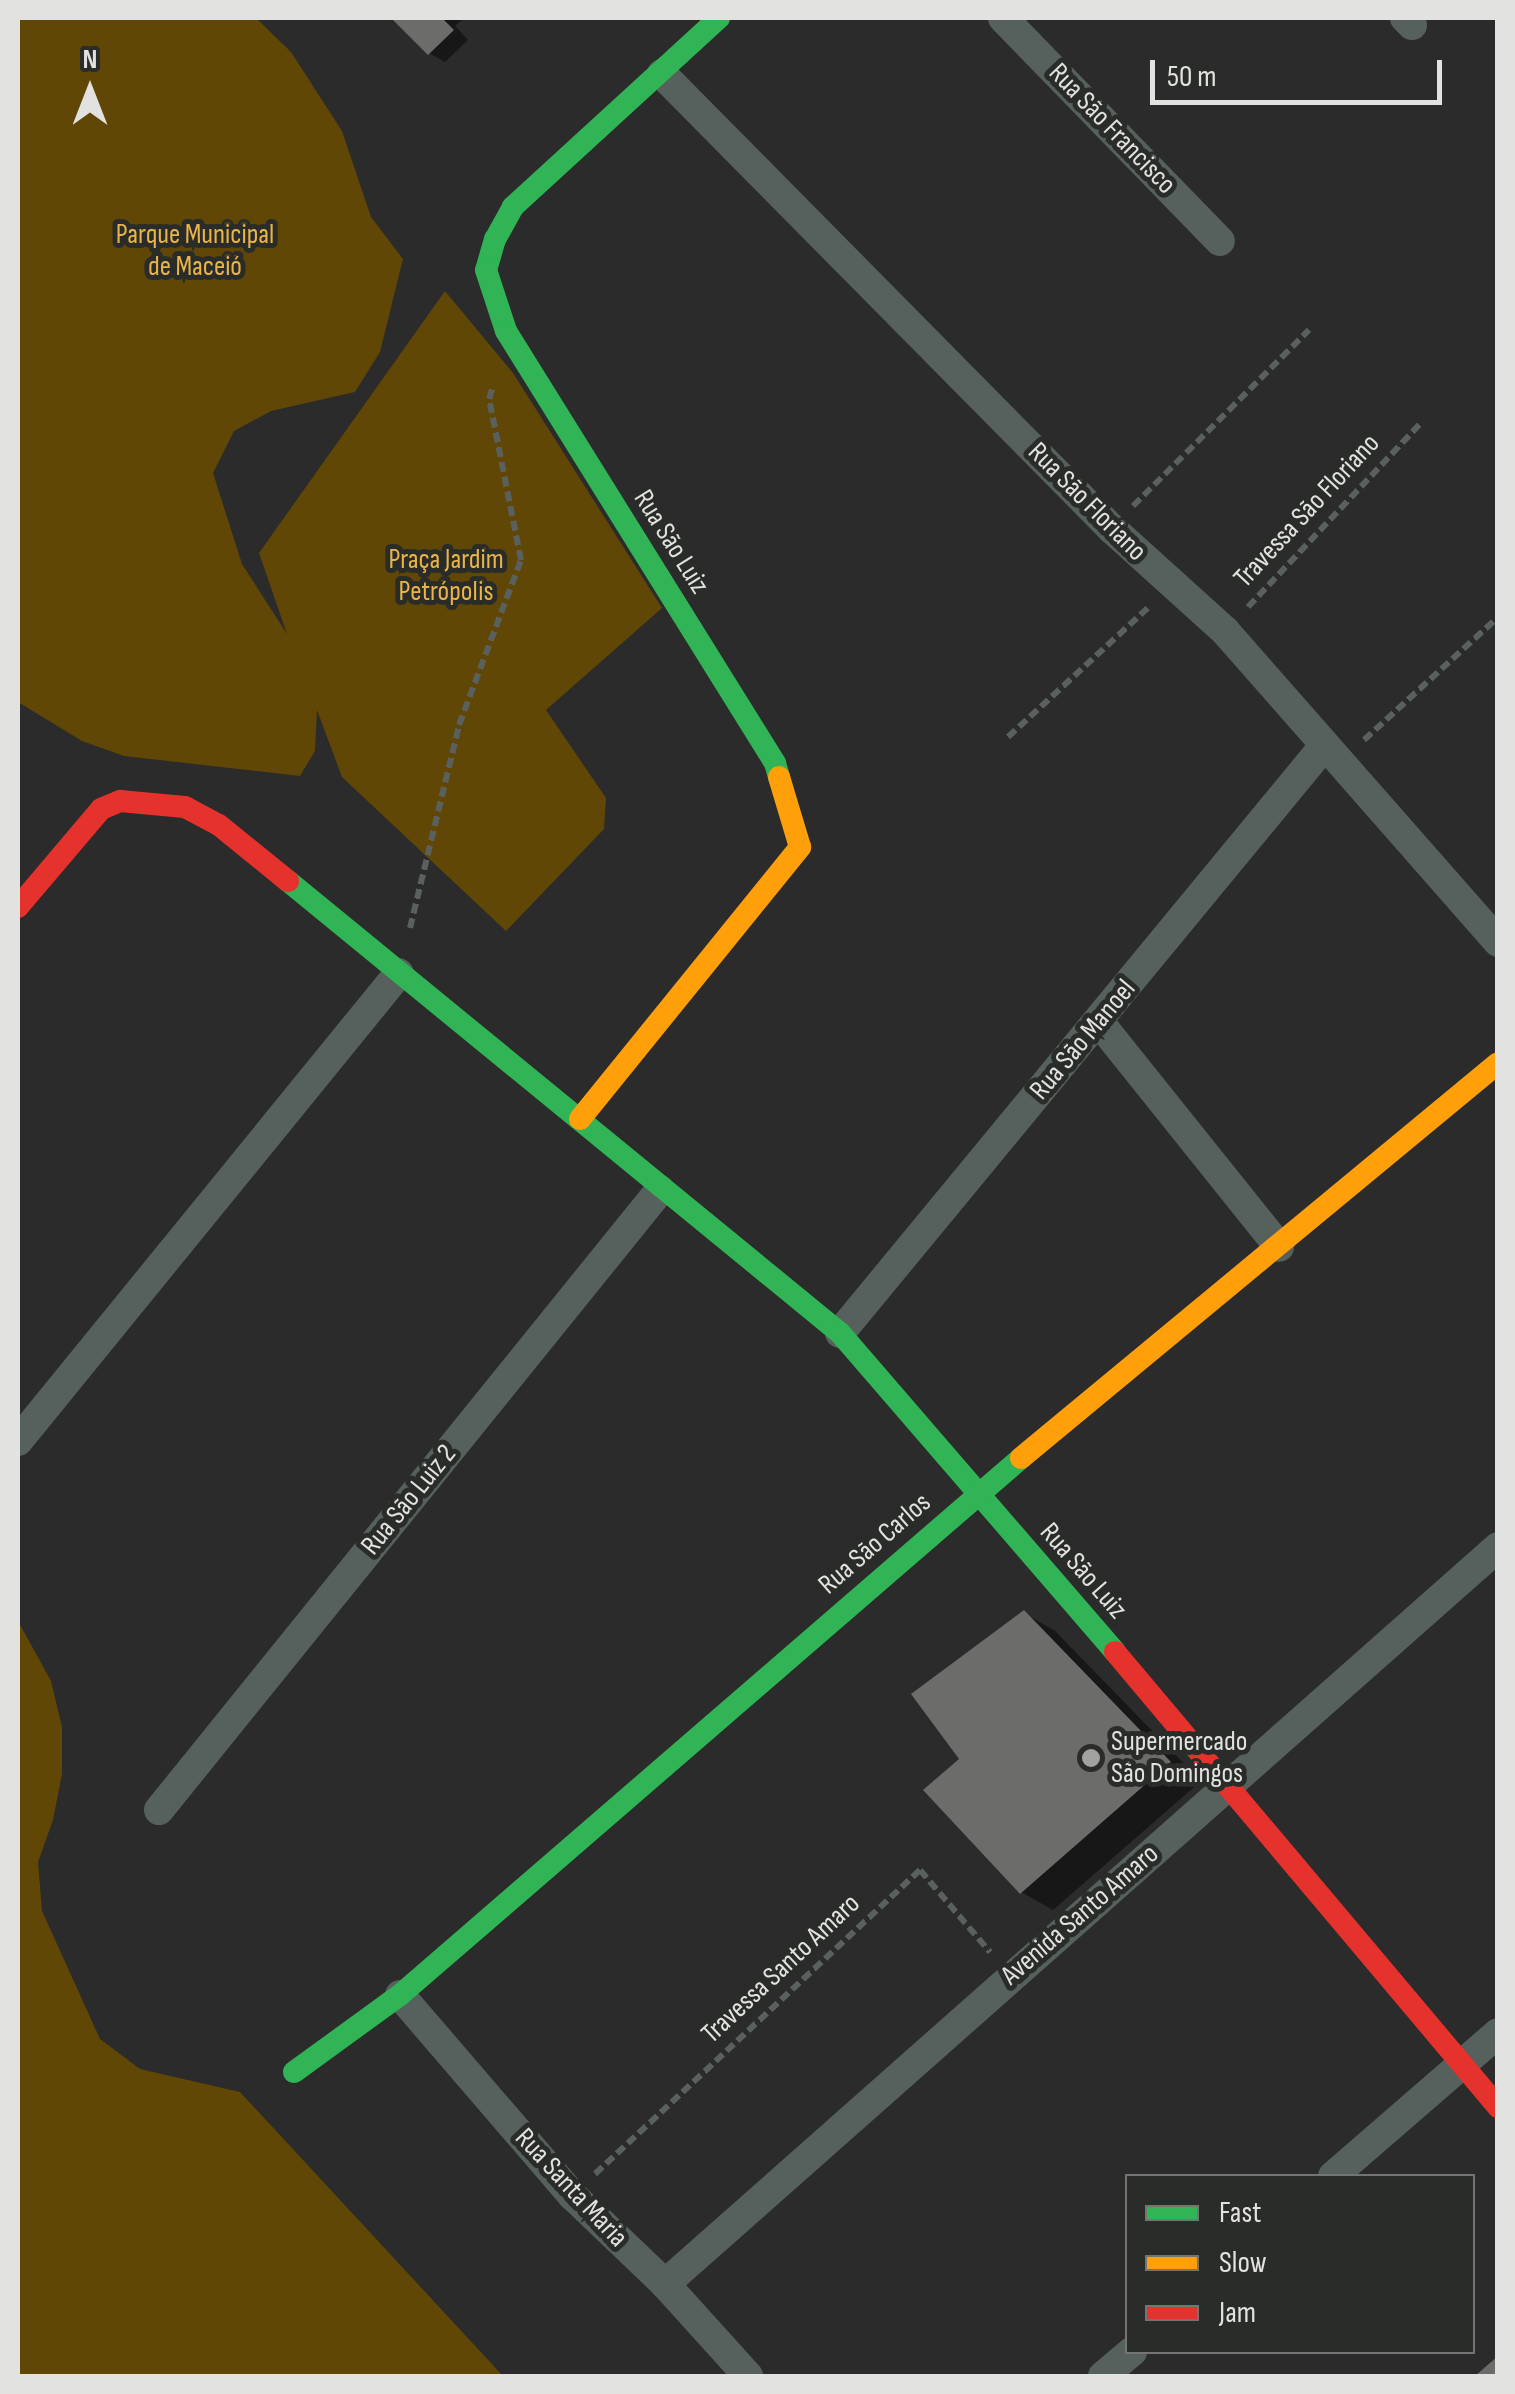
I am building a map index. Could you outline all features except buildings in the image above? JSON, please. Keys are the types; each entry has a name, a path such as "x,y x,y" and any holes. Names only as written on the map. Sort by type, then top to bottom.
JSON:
{"street":[{"name":"Rua São Luiz","path":"580,1119 800,848 775,763 506,331 486,270 495,239 513,207 719,18"},
{"name":"Rua São Francisco","path":"1004,18 1220,241"},
{"name":"Rua São Floriano","path":"662,74 1111,528 1224,632 1498,942"},
{"name":"Rua São Manoel","path":"840,1333 1099,1022 1333,753"},
{"name":"Rua São Luiz","path":"18,907 101,809 120,801 185,807 219,826 580,1119 660,1190 840,1333 1230,1785 1498,2107"},
{"path":"18,1442 399,973"},
{"path":"1099,1022 1279,1246"},
{"name":"Rua São Carlos","path":"294,2072 400,1995 978,1495 1498,1062"},
{"name":"Rua São Luiz 2","path":"159,1810 660,1190"},
{"name":"Avenida Santo Amaro","path":"665,2284 1010,1975 1498,1548"},
{"name":"Rua Santa Maria","path":"400,1995 572,2195 665,2284 748,2376"},
{"path":"1335,2174 1498,2033"},
{"path":"1104,2376 1130,2354"}],"path":[{"path":"1111,528 1309,330"},
{"path":"399,973 459,725 521,560 490,399 506,331"},
{"name":"Travessa São Floriano","path":"1224,632 1422,422"},
{"path":"1008,738 1172,586"},
{"path":"1333,753 1498,617"},
{"name":"Travessa Santo Amaro","path":"572,2195 920,1870 1010,1975"}],"green space":[{"name":"Parque Municipal de Maceió","path":"18,18 256,18 291,52 342,131 371,217 403,259 380,352 355,392 271,411 234,431 213,473 242,564 287,634 259,553 445,291 513,373 662,608 546,710 606,798 604,829 506,931 342,777 317,710 315,751 300,776 124,756 82,741 18,702"},
{"path":"18,1621 51,1681 62,1727 62,1774 53,1820 38,1862 42,1911 100,2039 140,2069 240,2092 503,2376 18,2376"}],"traffic: fast":[{"path":"719,18 513,207 495,239 486,270 506,331 775,763 779,777"},
{"path":"288,881 840,1333 1115,1652"},
{"path":"294,2072 400,1995 1021,1458"}],"traffic: slow":[{"path":"580,1119 800,847 779,777"},
{"path":"1021,1458 1498,1063"}],"traffic: jam":[{"path":"18,907 101,809 120,801 185,807 219,825 288,881"},
{"path":"1115,1652 1498,2107"}],"place":[{"name":"Supermercado São Domingos","path":"1091,1758"}],"park label":[{"name":"Praça Jardim Petrópolis","path":"446,576"}]}
